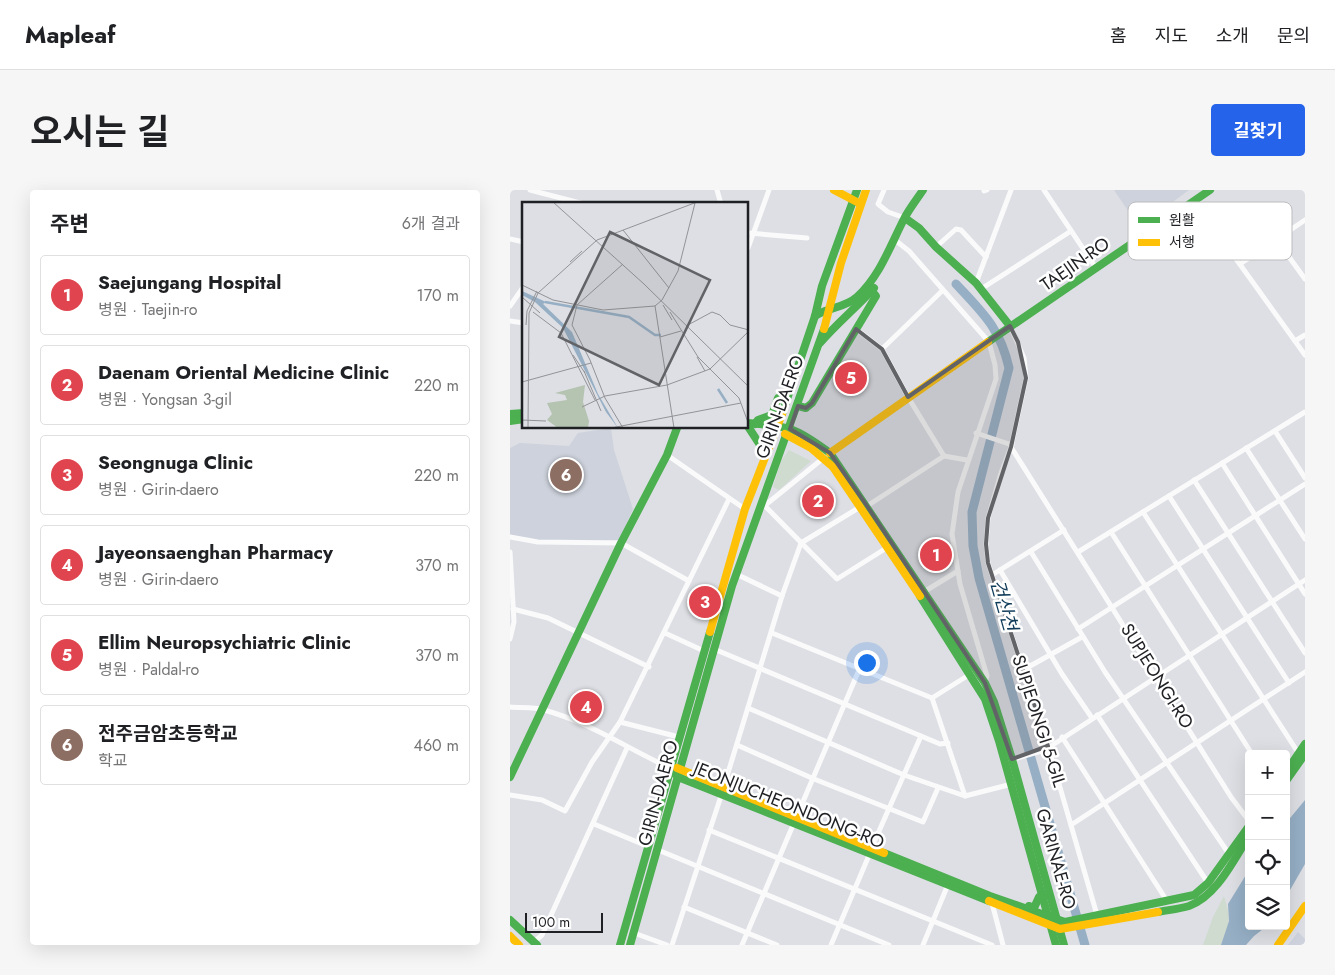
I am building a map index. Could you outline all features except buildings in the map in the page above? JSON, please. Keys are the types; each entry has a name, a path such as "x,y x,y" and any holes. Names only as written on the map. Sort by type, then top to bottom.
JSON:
{"street":[{"path":"530,190 567,202"},
{"path":"749,245 768,190"},
{"path":"834,190 857,202"},
{"name":"GIRIN-DAERO","path":"630,945 736,574 820,343 857,202 857,190"},
{"name":"GIRIN-DAERO","path":"620,945 745,510 777,428 815,316 822,286 857,202 866,190"},
{"path":"884,190 878,204 888,212 905,218 919,228 936,247 978,286 1008,327"},
{"path":"815,316 829,306 847,304 854,300 872,281 896,240 905,218 924,190"},
{"path":"1044,190 1096,269"},
{"name":"TAEJIN-RO","path":"1194,202 1210,190"},
{"path":"978,286 1009,192"},
{"path":"1292,229 1305,220"},
{"path":"936,247 956,229 961,230 986,257"},
{"path":"978,286 1072,231"},
{"path":"749,233 807,238"},
{"path":"896,240 909,251 990,340 996,379 978,434 967,460 954,507 953,520 953,546 987,676 985,683"},
{"name":"TAEJIN-RO","path":"990,340 1128,247"},
{"path":"1237,260 1305,355"},
{"path":"1240,264 1246,260"},
{"path":"1291,260 1305,280"},
{"path":"820,343 841,319 859,305 874,288 872,281"},
{"path":"510,306 522,289"},
{"path":"798,406 806,408 812,403 876,296 872,290"},
{"path":"882,349 944,290"},
{"name":"SUPJEONGI 5-GIL","path":"1008,327 1024,358 1026,378 1012,446 1001,473 988,518 986,544 992,575 1071,825 1096,918"},
{"path":"856,329 882,349 908,397 944,456"},
{"path":"1295,342 1305,335"},
{"path":"890,546 837,579 761,507 828,455 990,340"},
{"path":"749,425 772,415 778,398 786,401"},
{"path":"1078,552 1304,413"},
{"name":"GARINAE-RO","path":"749,426 800,432 828,455 864,506 973,672 1011,760"},
{"path":"510,777 621,543 667,455 677,429"},
{"path":"748,429 766,454"},
{"path":"1275,430 1305,478"},
{"path":"978,434 1012,446"},
{"name":"SUPJEONGI-RO","path":"1012,446 1245,815"},
{"path":"1246,448 1305,539"},
{"path":"667,455 745,510"},
{"path":"672,945 723,790 800,543 944,456 967,460"},
{"path":"1222,463 1305,594"},
{"path":"1194,480 1305,653"},
{"path":"1078,628 1305,484"},
{"path":"1168,496 1289,683"},
{"path":"510,795 542,800 565,811 592,762 620,722 649,667 729,499"},
{"path":"1143,512 1247,675 1302,754"},
{"path":"992,575 1064,530"},
{"path":"1111,532 1249,750"},
{"path":"510,537 538,542 621,543 689,581"},
{"path":"510,552 513,609 510,639"},
{"path":"1030,552 1082,637 1229,854"},
{"path":"1000,570 1050,655 1141,780 1208,884"},
{"path":"921,593 958,571"},
{"path":"736,574 782,596"},
{"path":"1011,760 1047,748 1305,580"},
{"path":"513,609 548,618 579,631 649,667"},
{"path":"665,633 704,651"},
{"path":"772,633 859,670 932,698 965,796"},
{"path":"1023,670 1082,637"},
{"path":"714,649 940,744 948,743"},
{"path":"742,945 859,670"},
{"path":"932,698 973,672"},
{"name":"GARINAE-RO","path":"973,672 985,683 994,702 1011,760 1014,783 1056,945"},
{"path":"1071,825 1305,672"},
{"name":"GIRIN-DAERO","path":"510,707 543,710 611,737 627,748 670,768"},
{"path":"748,708 904,775 965,796 1014,783"},
{"path":"620,722 679,737"},
{"path":"831,945 921,736"},
{"path":"1062,737 1167,901"},
{"path":"1290,774 1302,754 1305,744"},
{"path":"737,745 814,779 923,822 938,788"},
{"path":"510,920 535,944 542,935 627,748"},
{"path":"1290,768 1302,754"},
{"name":"JEONJUCHEONDONG-RO","path":"670,768 949,882 1027,910 1050,922"},
{"name":"GARINAE-RO","path":"1014,783 1062,925 1064,945"},
{"name":"GIRIN-DAERO","path":"594,824 647,846"},
{"path":"709,830 992,945"},
{"path":"1062,925 1194,895 1208,884 1245,832"},
{"path":"1096,918 1180,908 1198,902 1212,890 1246,840"},
{"path":"658,850 889,945"},
{"name":"JEONJUCHEONDONG-RO","path":"871,850 930,870 949,882 992,903 1062,925"},
{"path":"930,870 932,867 1006,897 1014,905"},
{"path":"923,945 949,882"},
{"path":"1027,910 1029,906 1034,908 1038,903 1039,897 1043,896"},
{"path":"992,903 1003,945"},
{"path":"1278,945 1305,906"},
{"path":"684,907 778,945"},
{"path":"634,933 667,945"},
{"path":"510,936 519,945"}],"highlighted area":[{"path":"1010,326 1018,342 1026,378 1011,447 988,518 986,544 988,563 1048,746 1012,759 985,683 867,506 830,453 790,429 798,406 806,408 812,403 856,329 882,349 908,397"}],"shaded area":[{"path":"1114,190 1189,190 1173,202 1128,202 1128,211"},
{"path":"611,429 614,450 633,509 619,540 540,541 510,536 510,448 520,443 569,446 578,433"},
{"path":"789,450 811,461 779,490 773,487 781,461"},
{"path":"1224,896 1228,910 1228,921 1221,945 1203,945 1213,917"},
{"path":"1298,932 1305,939 1305,945 1288,945"}],"water":[{"path":"1305,800 1305,864 1290,890 1290,840 1290,818"},
{"path":"1245,876 1245,930 1262,930 1246,945 1221,945 1229,921 1228,904"}],"waterway":[{"name":"건산천","path":"956,284 995,331 1001,342 1009,368 972,512 973,546 979,578 1085,945"}],"traffic: fast":[{"path":"782,414 815,316 822,286 857,190"},
{"path":"815,316 852,301 865,289 878,270 906,215 923,190"},
{"path":"1192,202 1210,190"},
{"path":"905,218 919,228 936,247 976,283 1010,326"},
{"path":"988,342 1128,246"},
{"path":"820,343 874,288"},
{"path":"798,406 806,408 812,403 876,296 871,290"},
{"path":"630,945 732,586 824,329"},
{"path":"755,424 758,420 772,415 778,398 786,401"},
{"path":"510,414 522,413"},
{"path":"510,421 522,419"},
{"path":"749,423 774,425 792,430 809,438 830,453 985,683 994,702 1012,759 1064,945"},
{"path":"749,428 766,454"},
{"path":"510,777 621,543 667,455 677,429"},
{"path":"920,596 985,699 999,741 1056,945"},
{"path":"620,945 710,632"},
{"path":"1290,766 1305,744"},
{"path":"1290,775 1305,754"},
{"path":"674,773 678,777 989,901"},
{"path":"884,853 990,896 1065,922 1194,895 1208,883 1245,832"},
{"path":"1158,912 1189,906 1208,894 1224,876 1247,840"},
{"path":"1028,910 1029,906 1034,908 1039,897 1043,896"},
{"path":"510,920 537,945"}],"traffic: slow":[{"path":"834,190 857,202"},
{"path":"824,329 841,263 866,190"},
{"path":"830,453 988,342"},
{"path":"710,632 745,509 782,414"},
{"path":"785,434 811,448 833,467 920,596"},
{"path":"677,768 884,853"},
{"path":"989,901 1060,929 1158,912"},
{"path":"1278,945 1305,906"},
{"path":"510,936 519,945"}],"place":[{"name":"Ellim Neuropsychiatric Clinic","path":"851,378"},
{"name":"전주금암초등학교","path":"566,475"},
{"name":"Daenam Oriental Medicine Clinic","path":"818,501"},
{"name":"Saejungang Hospital","path":"936,555"},
{"name":"Seongnuga Clinic","path":"705,602"},
{"name":"Jayeonsaenghan Pharmacy","path":"586,707"}]}
